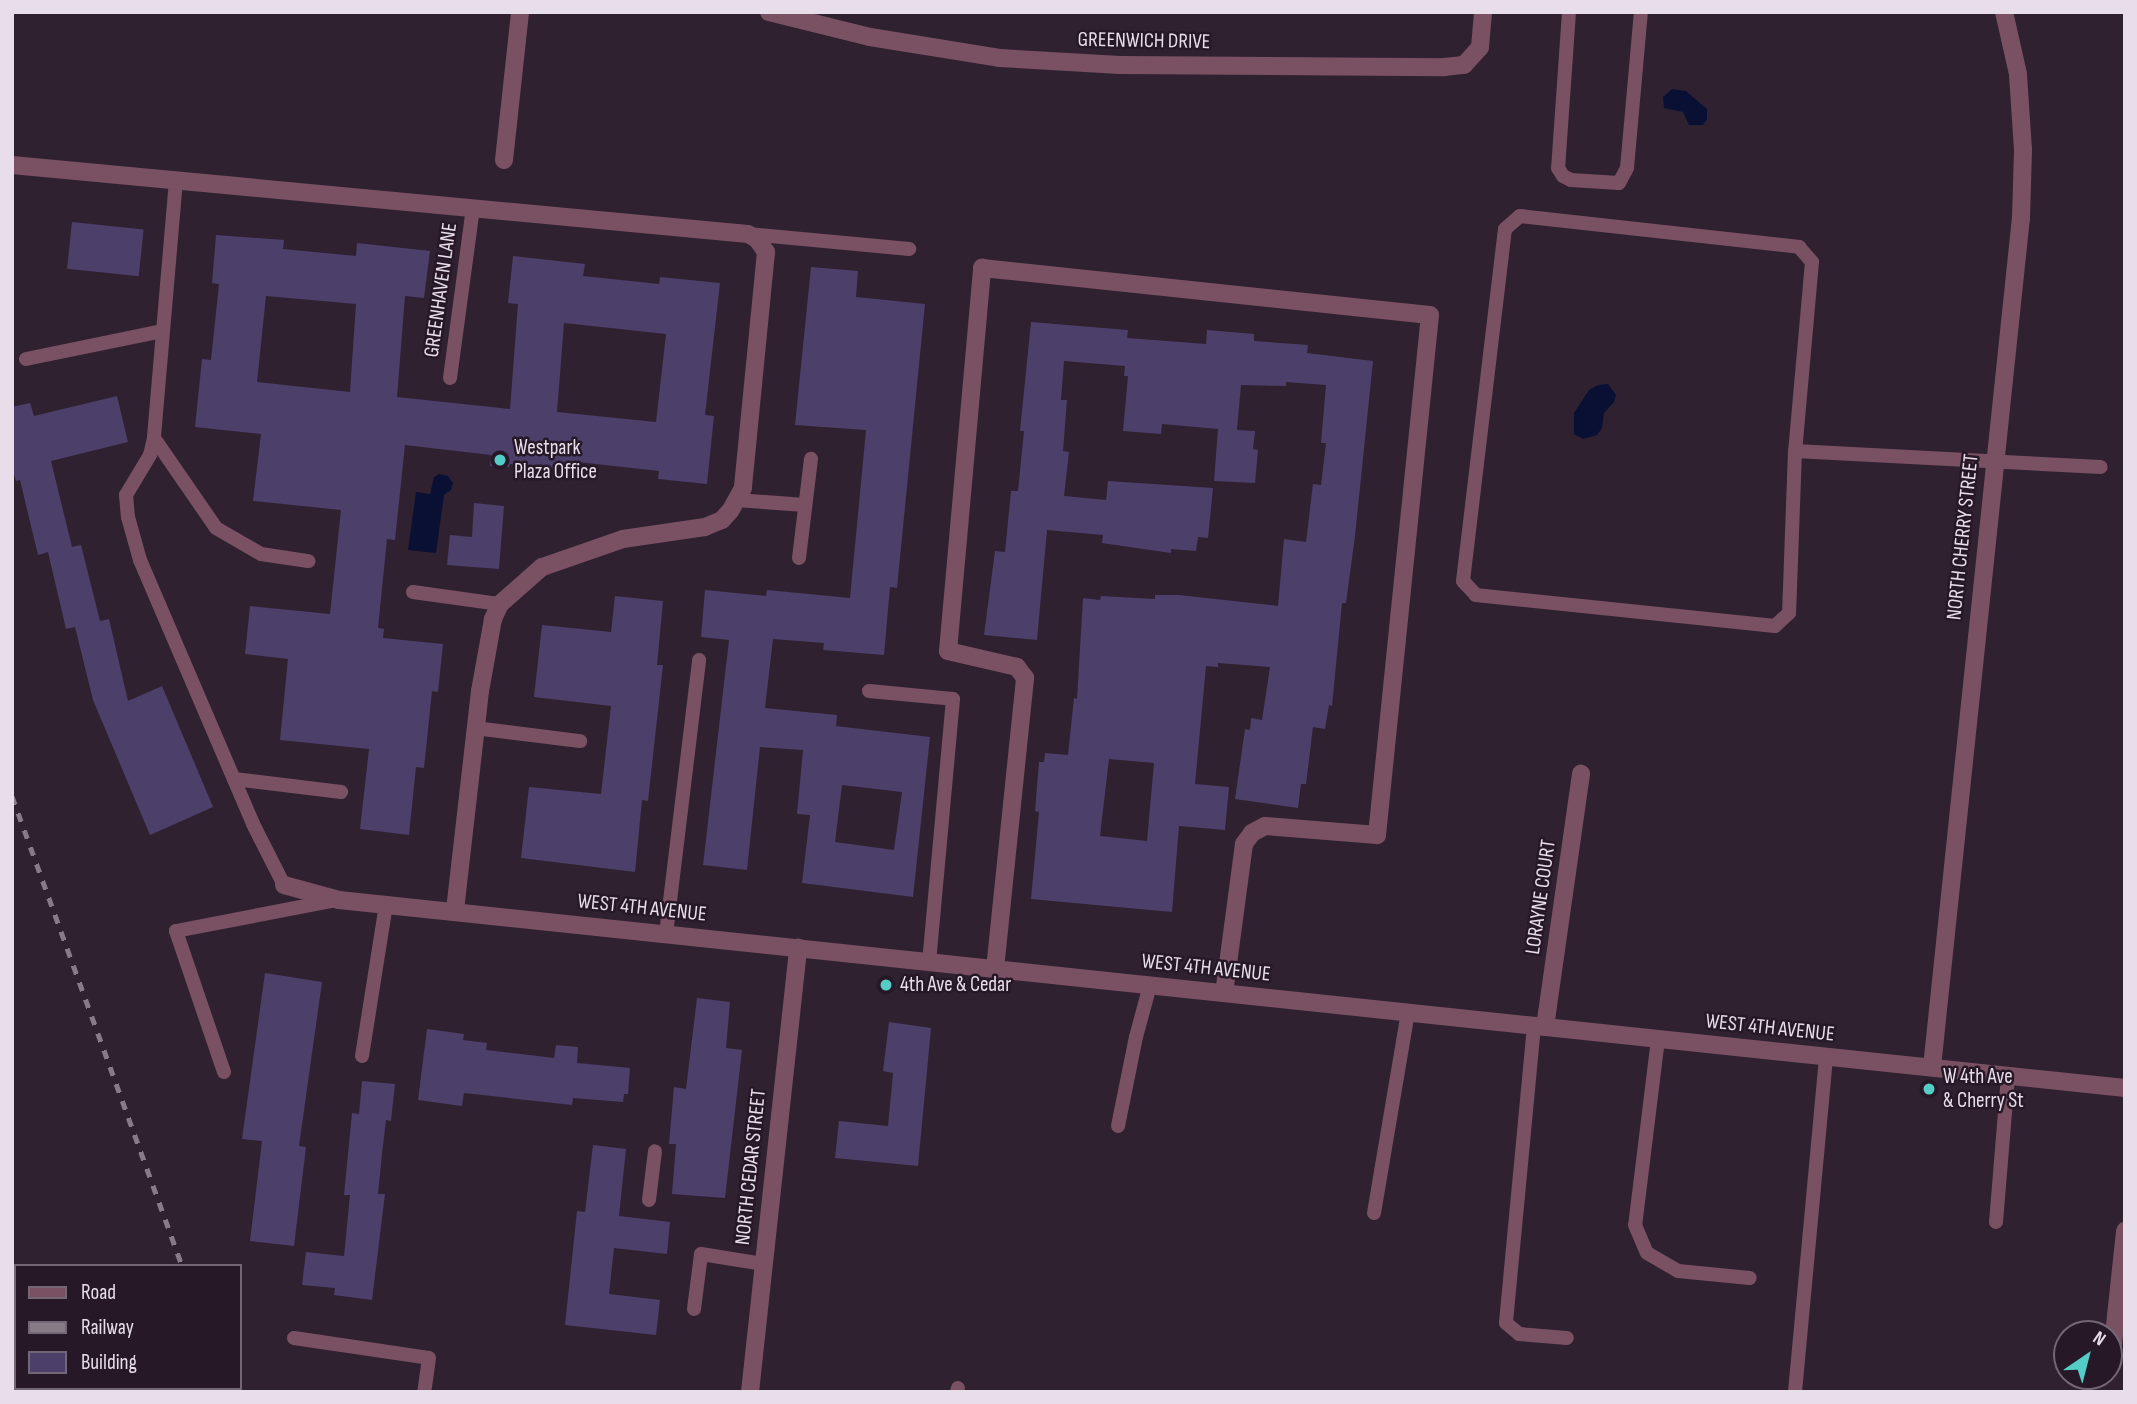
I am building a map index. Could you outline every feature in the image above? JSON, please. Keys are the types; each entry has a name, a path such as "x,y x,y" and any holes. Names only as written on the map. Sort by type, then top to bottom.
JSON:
{"street":[{"path":"504,160 520,12"},
{"name":"GREENWICH DRIVE","path":"769,12 870,37 999,58 1120,65 1444,67 1464,65 1479,47 1483,12"},
{"name":"NORTH CHERRY STREET","path":"1932,1067 2021,218 2023,150 2018,74 2004,12"},
{"path":"12,165 748,234 757,239 766,252 743,488 722,520 705,527 623,538 542,567 500,604 487,644 475,728 456,912"},
{"path":"995,968 1025,678 1017,667 983,656 948,651 982,268 1430,315 1377,835 1265,826 1252,833 1244,844 1224,993"},
{"name":"LORAYNE COURT","path":"1539,1026 1581,774"},
{"name":"WEST 4TH AVENUE","path":"284,885 338,900 2125,1088"},
{"name":"NORTH CEDAR STREET","path":"750,1392 798,948"},
{"path":"2116,1320 2125,1231"}],"lane":[{"path":"1569,12 1558,168 1563,176 1571,180 1613,183 1619,183 1627,169 1641,12"},
{"path":"176,180 154,438 149,455 126,495 128,517 140,560 234,779 284,885"},
{"name":"GREENHAVEN LANE","path":"450,378 473,208"},
{"path":"1520,216 1799,247 1812,262 1796,451 1789,614 1775,626 1476,595 1463,581 1505,229 1520,216"},
{"path":"748,234 909,248"},
{"path":"26,359 163,331"},
{"path":"154,438 216,528 261,554 308,561"},
{"path":"1796,451 2101,467"},
{"path":"799,558 811,459"},
{"path":"737,500 805,505"},
{"path":"413,592 500,604"},
{"path":"666,934 699,660"},
{"path":"869,691 953,699 929,961"},
{"path":"475,728 580,741"},
{"path":"234,779 341,792"},
{"path":"224,1072 176,931 338,900"},
{"path":"362,1056 386,905"},
{"path":"1118,1126 1136,1037 1150,985"},
{"path":"1374,1213 1408,1013"},
{"path":"1539,1026 1506,1323 1519,1334 1567,1338"},
{"path":"1658,1039 1635,1225 1647,1253 1678,1271 1750,1278"},
{"path":"1795,1392 1826,1056"},
{"path":"1996,1222 2008,1076"},
{"path":"649,1200 655,1152"},
{"path":"694,1309 701,1254 764,1264"},
{"path":"294,1338 429,1358 424,1392"}],"water":[{"path":"1672,89 1686,91 1707,109 1707,119 1703,125 1689,125 1683,112 1664,108 1663,97"},
{"path":"1608,384 1616,395 1614,402 1604,413 1602,428 1597,435 1583,439 1574,434 1574,413 1589,390"},
{"path":"439,474 448,476 453,483 451,490 444,495 436,553 408,550 416,492 430,494 434,477"}],"building":[{"path":"72,222 144,230 139,276 67,269"},
{"path":"216,235 284,240 283,249 356,256 357,243 430,251 424,298 405,296 397,397 510,409 518,304 508,303 513,256 585,264 583,276 659,284 660,277 720,283 705,415 714,416 707,484 658,479 659,471 578,462 577,471 510,464 509,467 490,466 491,455 405,445 395,540 387,539 378,628 384,629 383,638 443,644 438,692 432,691 424,768 416,767 409,835 360,829 369,749 280,740 288,659 245,654 250,606 330,614 341,510 253,501 261,434 195,427 202,359 211,360 219,284 212,283","holes":["266,296 356,304 350,392 257,382","564,323 666,334 656,422 557,412"]},
{"path":"811,267 858,271 856,297 925,304 897,588 890,587 884,655 823,650 824,643 773,639 765,708 837,715 836,726 930,737 913,897 802,883 810,815 797,814 803,750 760,747 747,870 703,865 729,640 701,637 705,590 766,596 767,590 850,598 866,430 795,425","holes":["842,785 902,792 894,850 835,842"]},
{"path":"1031,322 1128,330 1127,338 1206,344 1207,330 1254,334 1254,341 1308,345 1307,353 1373,361 1355,536 1346,603 1342,603 1332,706 1329,705 1325,729 1313,727 1306,784 1301,784 1298,808 1235,799 1245,729 1250,730 1251,718 1262,720 1270,667 1218,663 1218,667 1206,666 1195,784 1229,787 1225,830 1179,826 1172,912 1031,899 1039,812 1035,811 1039,762 1044,762 1045,753 1068,755 1074,698 1077,699 1083,598 1100,600 1101,596 1155,599 1155,595 1179,595 1278,606 1284,539 1306,542 1313,484 1321,485 1326,443 1321,443 1326,385 1286,382 1286,386 1241,385 1237,430 1255,431 1253,449 1258,450 1255,483 1214,481 1218,429 1162,424 1161,434 1123,431 1128,376 1124,376 1125,366 1064,361 1061,400 1067,400 1063,451 1069,452 1064,496 1106,500 1108,481 1213,488 1208,538 1198,537 1196,551 1171,549 1171,553 1102,543 1103,535 1047,530 1037,640 984,635 995,551 1005,552 1011,491 1018,491 1024,431 1020,431","holes":["1109,759 1154,763 1147,841 1100,836"]},
{"path":"117,396 128,442 51,461 72,547 81,545 100,621 109,619 128,701 162,686 213,807 150,835 93,700 75,627 66,629 48,552 38,555 20,480 16,481 12,467 12,407 30,403 34,416"},
{"path":"474,503 504,506 499,569 447,565 450,535 472,537"},
{"path":"615,596 663,601 657,665 663,665 648,801 642,800 635,872 521,858 529,787 601,794 611,706 534,697 542,625 611,632"},
{"path":"265,973 322,982 299,1146 306,1147 294,1246 250,1241 262,1141 242,1139"},
{"path":"697,998 730,1002 726,1048 742,1050 725,1198 672,1194 676,1144 669,1144 674,1087 686,1089"},
{"path":"889,1022 931,1028 918,1166 835,1158 839,1121 888,1126 893,1073 883,1071"},
{"path":"427,1029 464,1034 463,1040 487,1043 486,1050 554,1058 556,1045 578,1047 577,1063 630,1068 628,1094 624,1094 623,1102 573,1098 572,1105 464,1093 462,1106 418,1100"},
{"path":"362,1081 395,1084 391,1121 386,1120 382,1154 378,1194 385,1194 372,1300 334,1295 335,1288 302,1285 306,1252 344,1256 350,1195 344,1195 352,1113 359,1114"},
{"path":"593,1145 626,1149 619,1216 670,1222 667,1254 614,1248 609,1294 660,1300 656,1335 565,1325 577,1211 585,1212"}],"railway":[{"path":"12,796 181,1264"}],"place":[{"name":"Westpark Plaza Office","path":"500,460"},
{"name":"4th Ave & Cedar","path":"886,985"},
{"name":"W 4th Ave & Cherry St","path":"1929,1089"}]}
